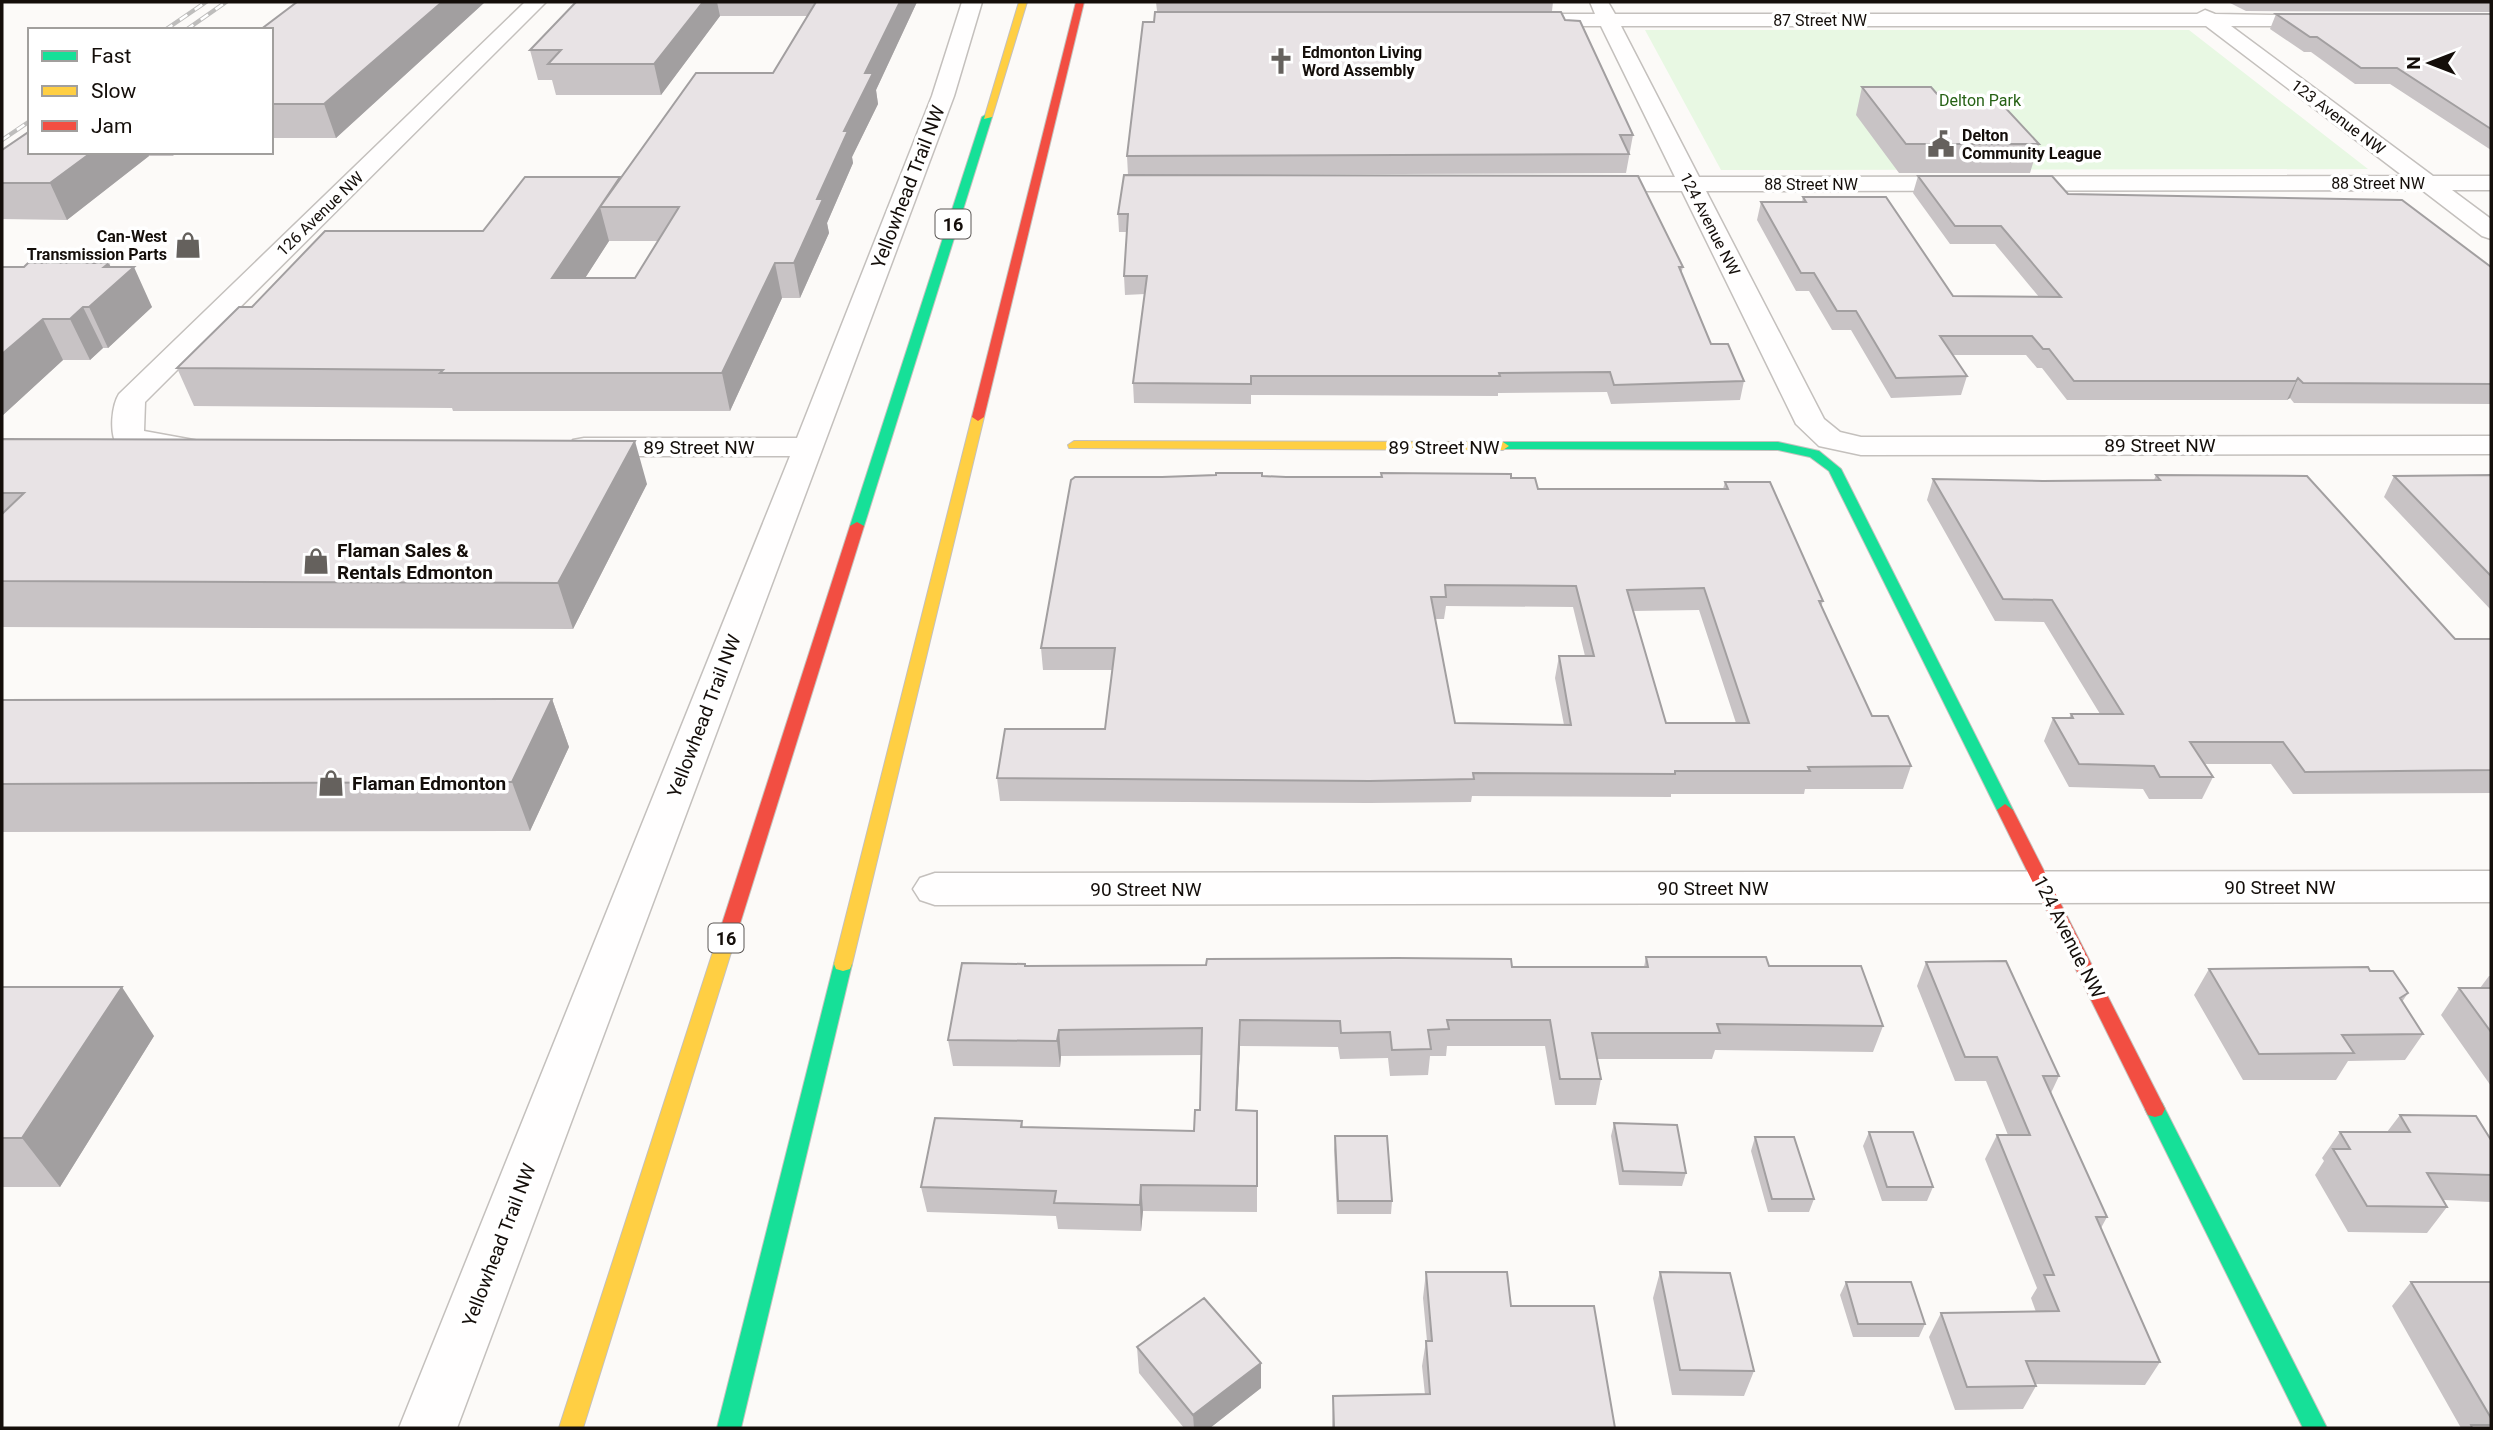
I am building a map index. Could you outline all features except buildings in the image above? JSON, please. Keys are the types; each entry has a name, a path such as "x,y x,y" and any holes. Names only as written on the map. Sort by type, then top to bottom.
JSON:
{"main road":[{"name":"16","path":"571,1428 1023,2"},
{"path":"729,1428 1080,2"},
{"name":"89 Street NW","path":"1074,445 1822,446"},
{"name":"124 Avenue NW","path":"1822,446 2315,1428"}],"street":[{"name":"126 Avenue NW","path":"213,448 185,448 128,438 130,400 536,2"},
{"name":"Yellowhead Trail NW","path":"428,1428 810,446 943,96 972,2"},
{"name":"123 Avenue NW","path":"2185,2 2491,231"},
{"name":"87 Street NW","path":"1492,20 1603,11 2343,20"},
{"name":"124 Avenue NW","path":"1603,11 1822,446"},
{"name":"88 Street NW","path":"1570,184 2491,183"},
{"name":"89 Street NW","path":"1822,446 2491,445"},
{"name":"89 Street NW","path":"560,447 810,446"},
{"name":"90 Street NW","path":"935,889 2491,886"}],"green space":[{"name":"Delton Park","path":"1645,30 2189,30 2368,169 1721,170"}],"railway":[{"path":"168,28 206,2"},
{"path":"189,28 226,2"},
{"path":"2,140 28,122"}],"traffic: fast":[{"path":"857,526 987,117"},
{"path":"1503,446 1778,446 1814,454 1834,469 2005,810"},
{"path":"729,1428 843,964"},
{"path":"2155,1109 2315,1428"}],"traffic: slow":[{"path":"987,117 1023,2"},
{"path":"843,964 978,417"},
{"path":"1074,445 1503,446"},
{"path":"571,1428 729,930"}],"traffic: jam":[{"path":"978,417 1080,2"},
{"path":"729,930 857,526"},
{"path":"2005,810 2155,1109"}],"place":[{"name":"Edmonton Living Word Assembly","path":"1281,61"},
{"name":"Delton Community League","path":"1941,144"},
{"name":"Can-West Transmission Parts","path":"188,245"},
{"name":"Flaman Sales & Rentals Edmonton","path":"316,561"},
{"name":"Flaman Edmonton","path":"331,783"}]}
